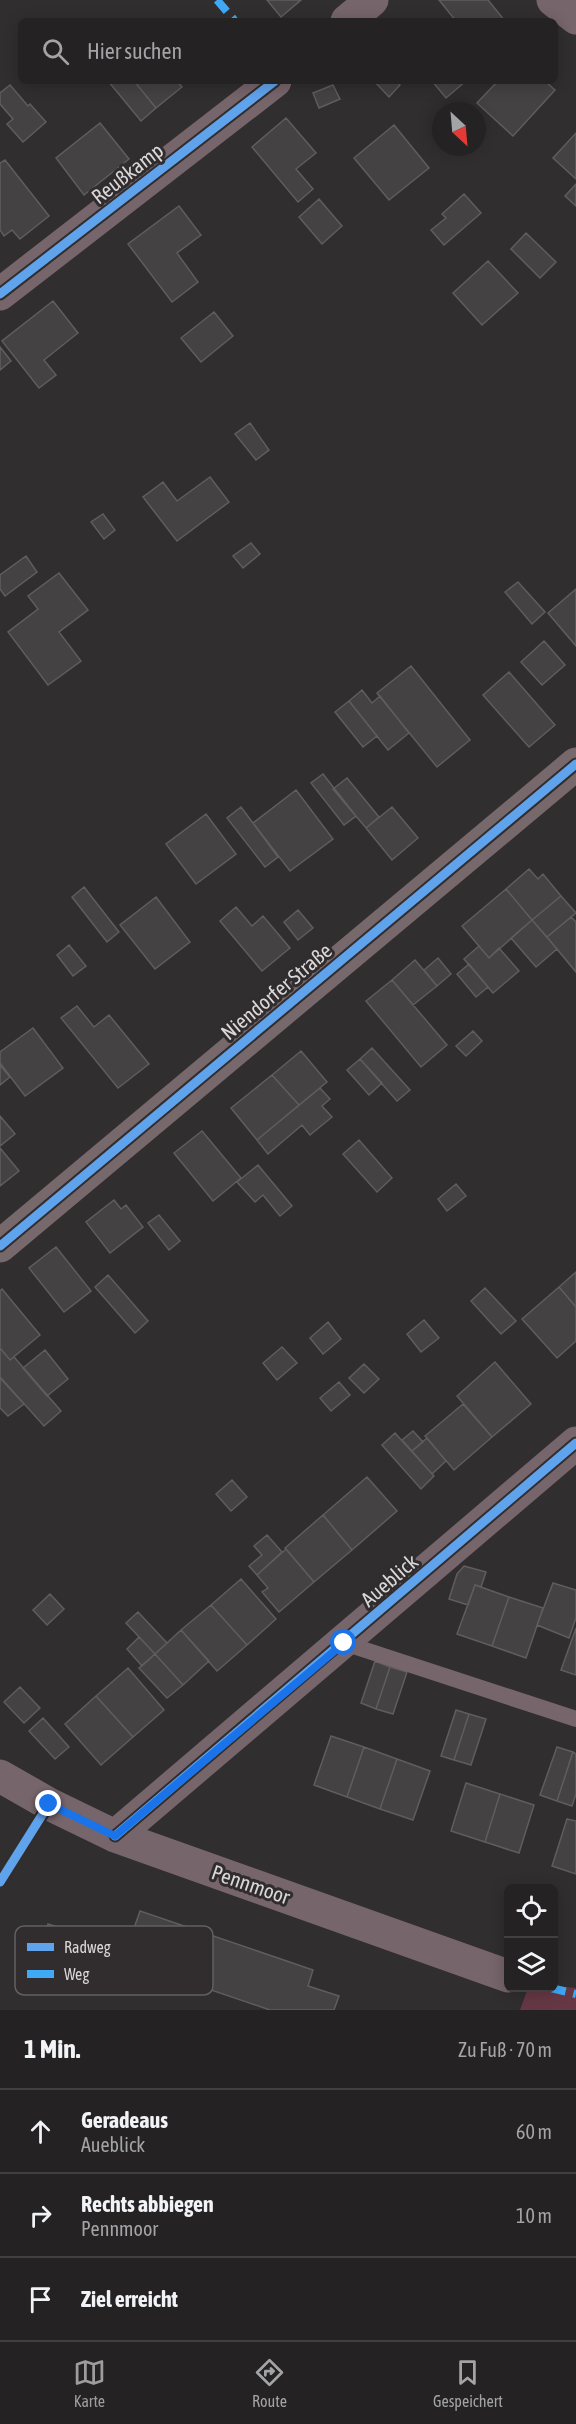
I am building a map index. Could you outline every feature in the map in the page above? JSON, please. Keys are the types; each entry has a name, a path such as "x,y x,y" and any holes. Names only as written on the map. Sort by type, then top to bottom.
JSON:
{"main road":[{"name":"Niendorfer Straße","path":"0,1246 576,764"}],"street":[{"path":"351,18 372,0"},
{"path":"553,0 576,18"},
{"name":"Reußkamp","path":"0,294 271,84"},
{"name":"Aueblick","path":"115,1836 576,1443"},
{"name":"Pennmoor","path":"0,1776 49,1804 115,1836 504,1975"}],"lane":[{"path":"344,1643 576,1719"}],"shaded area":[{"path":"558,1986 576,1988 576,2010 520,2010 527,1992 558,1992"}],"building":[{"path":"267,0 301,0 281,17"},
{"path":"439,0 488,0 503,18 454,18"},
{"path":"110,84 136,84 156,108 141,121"},
{"path":"136,84 180,84 182,87 156,108"},
{"path":"377,84 400,85 389,97"},
{"path":"434,84 462,84 446,98"},
{"path":"495,84 548,84 555,90 513,136 486,111 486,102 478,102"},
{"path":"10,85 46,122 23,142 7,124 13,119 0,104 0,93"},
{"path":"333,85 340,99 319,108 313,93"},
{"path":"286,118 316,153 296,169 313,189 298,202 252,147"},
{"path":"100,123 129,159 84,195 56,158"},
{"path":"394,125 429,168 389,200 354,158"},
{"path":"576,133 576,179 553,158"},
{"path":"5,160 49,216 20,239 12,230 4,236 0,230 0,163"},
{"path":"576,184 576,206 565,196"},
{"path":"464,194 481,213 444,245 431,230 446,218 442,214"},
{"path":"319,199 342,226 322,244 299,217"},
{"path":"179,206 201,235 177,253 198,282 172,302 128,244"},
{"path":"526,233 556,262 540,278 511,249"},
{"path":"488,261 518,293 482,325 453,293"},
{"path":"53,301 78,333 44,360 56,375 39,388 2,341"},
{"path":"214,312 233,336 201,362 181,338"},
{"path":"0,347 11,361 0,370"},
{"path":"250,423 269,450 256,460 235,434"},
{"path":"210,477 229,502 177,541 143,497 163,482 177,501"},
{"path":"103,514 115,530 104,539 91,522"},
{"path":"251,543 260,554 243,568 233,556"},
{"path":"26,556 37,572 5,596 0,589 0,575"},
{"path":"59,573 88,610 59,632 81,661 48,685 8,632 38,609 28,596"},
{"path":"518,582 545,612 532,624 505,592"},
{"path":"576,589 576,646 548,613"},
{"path":"544,641 565,665 542,685 521,662"},
{"path":"411,666 470,740 437,767 377,693"},
{"path":"509,672 555,725 529,747 483,695"},
{"path":"362,690 372,703 380,696 409,733 388,750 349,701"},
{"path":"349,701 377,736 363,747 335,712"},
{"path":"323,774 356,816 344,825 311,783"},
{"path":"347,778 379,817 366,828 333,789"},
{"path":"296,790 333,839 290,871 253,823"},
{"path":"241,807 278,857 265,867 227,818"},
{"path":"392,807 418,838 392,860 366,828"},
{"path":"206,814 236,854 196,884 166,844"},
{"path":"529,869 538,879 543,874 561,896 532,920 506,889"},
{"path":"84,887 119,932 107,942 72,897"},
{"path":"506,889 532,920 489,958 462,926"},
{"path":"561,896 576,913 547,937 532,920"},
{"path":"156,897 190,942 155,969 120,925"},
{"path":"236,907 252,926 263,916 290,948 262,971 220,921"},
{"path":"298,910 313,928 298,940 284,922"},
{"path":"571,917 576,922 576,972 547,937"},
{"path":"532,920 557,949 536,967 511,938"},
{"path":"69,945 86,966 73,976 57,955"},
{"path":"479,946 489,958 499,948 519,971 493,993 464,959"},
{"path":"438,958 451,974 437,986 424,970"},
{"path":"415,960 437,986 413,1005 392,980"},
{"path":"469,964 488,987 476,997 457,974"},
{"path":"392,980 447,1045 421,1067 366,1001"},
{"path":"77,1006 94,1027 109,1015 149,1064 118,1088 61,1018"},
{"path":"33,1028 63,1068 25,1096 0,1063 0,1052"},
{"path":"473,1031 482,1041 466,1056 456,1046"},
{"path":"372,1048 410,1090 397,1101 360,1059"},
{"path":"301,1051 327,1082 299,1105 272,1075"},
{"path":"360,1059 382,1083 369,1095 347,1070"},
{"path":"0,1065 10,1077 0,1085"},
{"path":"272,1075 299,1105 257,1140 231,1108"},
{"path":"320,1088 330,1099 322,1106 332,1117 310,1135 302,1125 268,1154 257,1140"},
{"path":"0,1116 15,1134 0,1146"},
{"path":"202,1131 241,1178 213,1201 174,1153"},
{"path":"359,1140 392,1178 377,1192 343,1154"},
{"path":"0,1148 19,1171 0,1186"},
{"path":"258,1165 292,1206 280,1216 263,1195 255,1202 237,1182"},
{"path":"456,1184 466,1196 447,1211 438,1199"},
{"path":"114,1200 121,1209 126,1205 143,1227 110,1253 86,1222"},
{"path":"159,1215 180,1241 169,1250 148,1223"},
{"path":"56,1247 91,1291 64,1312 29,1268"},
{"path":"576,1272 576,1307 559,1287"},
{"path":"108,1275 148,1321 135,1333 95,1287"},
{"path":"559,1287 576,1307 576,1341 557,1358 522,1319"},
{"path":"485,1288 516,1321 501,1334 471,1301"},
{"path":"2,1289 40,1335 10,1360 0,1348 0,1291"},
{"path":"424,1320 439,1338 421,1352 407,1334"},
{"path":"328,1322 341,1339 323,1354 310,1338"},
{"path":"282,1347 297,1363 277,1380 263,1363"},
{"path":"0,1348 10,1360 14,1357 61,1411 44,1426 0,1377"},
{"path":"45,1350 68,1379 47,1396 23,1368"},
{"path":"495,1362 531,1404 492,1437 457,1396"},
{"path":"364,1364 379,1379 364,1393 349,1378"},
{"path":"0,1378 24,1404 8,1416 0,1408"},
{"path":"339,1382 350,1395 331,1411 320,1398"},
{"path":"463,1404 492,1437 454,1470 425,1436"},
{"path":"413,1431 423,1442 412,1451 402,1440"},
{"path":"395,1433 434,1476 421,1489 382,1445"},
{"path":"427,1438 446,1461 432,1474 412,1451"},
{"path":"367,1477 397,1511 352,1550 323,1515"},
{"path":"232,1480 247,1497 231,1511 216,1494"},
{"path":"323,1515 352,1550 314,1582 285,1548"},
{"path":"267,1535 282,1552 257,1575 249,1566 262,1555 254,1546"},
{"path":"286,1549 314,1582 279,1612 262,1592 268,1588 257,1575"},
{"path":"464,1566 486,1572 481,1587 475,1585 468,1605 449,1599 457,1574"},
{"path":"241,1579 276,1619 247,1645 211,1605"},
{"path":"553,1583 576,1590 576,1618 569,1638 537,1625"},
{"path":"475,1585 509,1597 492,1646 457,1634"},
{"path":"50,1594 64,1609 47,1625 33,1610"},
{"path":"509,1597 543,1608 526,1658 492,1646"},
{"path":"211,1605 247,1645 217,1671 181,1630"},
{"path":"138,1612 167,1643 155,1654 126,1623"},
{"path":"576,1628 576,1675 561,1670"},
{"path":"181,1630 209,1661 183,1685 155,1654"},
{"path":"139,1637 155,1654 142,1666 127,1649"},
{"path":"155,1654 183,1685 167,1698 139,1668"},
{"path":"375,1661 390,1667 376,1709 361,1703"},
{"path":"390,1667 407,1672 393,1714 376,1709"},
{"path":"128,1668 164,1710 133,1737 96,1696"},
{"path":"20,1687 40,1708 24,1723 4,1702"},
{"path":"96,1696 133,1737 101,1765 65,1724"},
{"path":"456,1710 469,1714 454,1760 441,1756"},
{"path":"469,1714 486,1719 471,1765 454,1760"},
{"path":"43,1718 69,1747 55,1759 29,1731"},
{"path":"331,1736 364,1747 347,1797 314,1785"},
{"path":"364,1747 397,1759 380,1809 347,1797"},
{"path":"557,1747 573,1752 557,1801 540,1795"},
{"path":"573,1752 576,1754 576,1794 572,1806 557,1801"},
{"path":"397,1759 430,1771 413,1820 380,1809"},
{"path":"466,1783 500,1794 485,1842 451,1831"},
{"path":"500,1794 534,1805 519,1853 485,1842"},
{"path":"567,1819 576,1821 576,1874 552,1866"},
{"path":"140,1911 184,1926 135,1926"},
{"path":"213,1936 313,1970 308,1986 339,1996 334,2010 270,2010 213,1991"}],"marked path":[{"path":"217,0 232,18"},
{"path":"558,1990 576,1994"}],"cycle path":[{"path":"0,294 271,84"},
{"path":"0,1246 576,764"},
{"path":"115,1836 576,1443"},
{"path":"0,1882 49,1804"}],"route":[{"path":"49,1804 115,1836 344,1643"}]}
